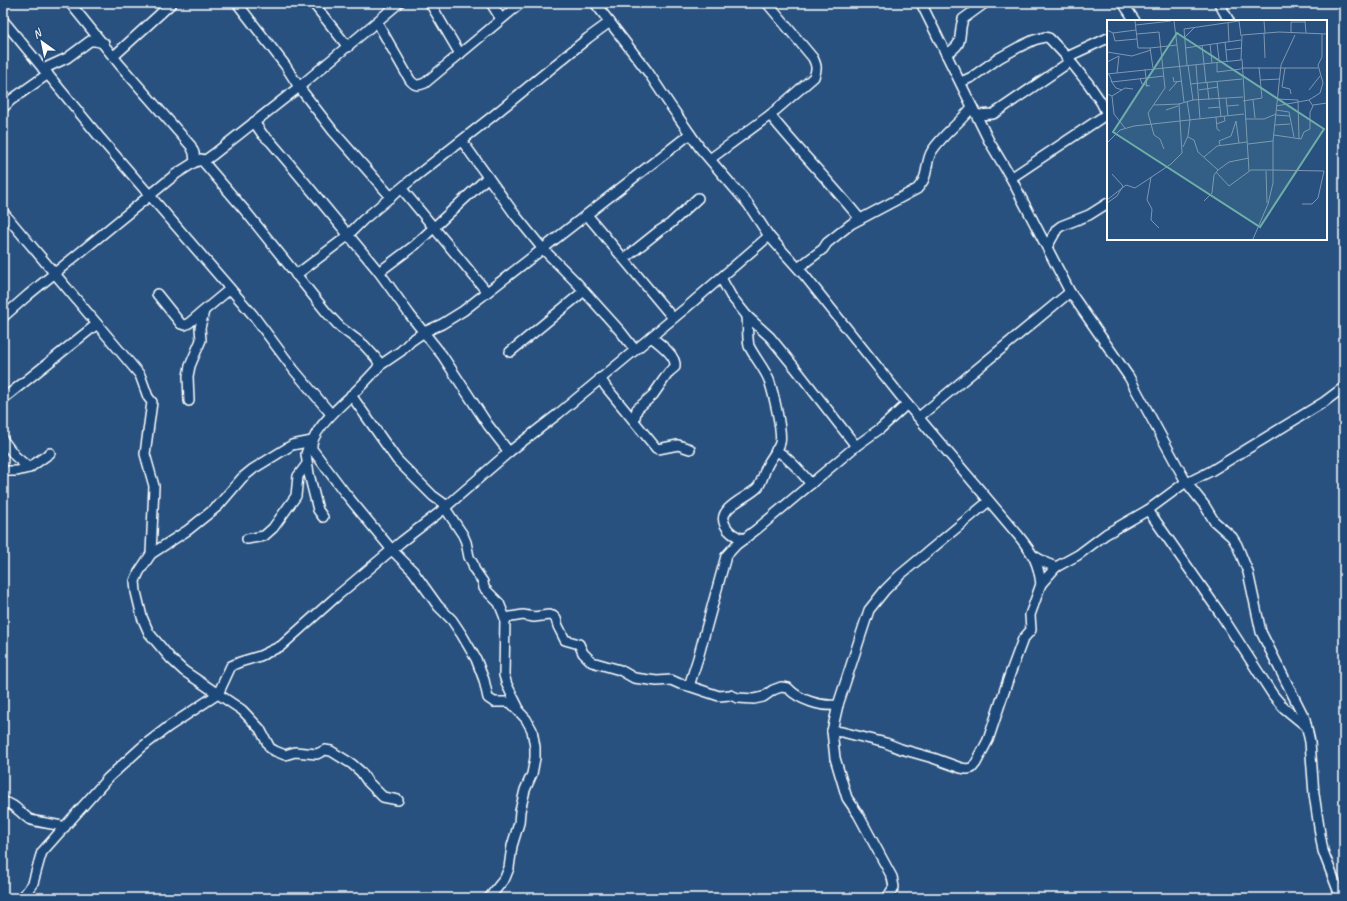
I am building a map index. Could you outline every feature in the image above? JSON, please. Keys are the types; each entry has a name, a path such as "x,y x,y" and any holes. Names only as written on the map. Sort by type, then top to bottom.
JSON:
{"street":[{"path":"70,3 191,146 198,160 247,213 327,313 340,327 364,345 378,361 379,366"},
{"path":"114,56 172,3"},
{"path":"237,3 285,65 299,87 332,131 391,197"},
{"path":"313,3 348,47"},
{"path":"3,317 176,174 198,160 207,159 214,154 299,87 399,3"},
{"path":"430,3 460,54"},
{"path":"491,3 501,19"},
{"path":"378,22 410,80 414,85 420,85 425,83 521,3"},
{"path":"595,3 648,72 690,134 748,204 769,236 798,268 847,327 907,404 1018,535 1034,556 1039,568 1042,584"},
{"path":"710,159 770,115 814,77 817,66 813,58 767,3"},
{"path":"946,54 956,49 959,45 963,19 985,3"},
{"path":"1123,3 1134,20"},
{"path":"1220,3 1228,20"},
{"path":"923,4 989,141 1011,178 1070,292 1129,377 1187,483 1205,506 1214,521 1232,537 1237,545 1248,572 1261,632 1267,647 1302,712 1312,756 1314,794 1320,834 1324,851 1341,898"},
{"path":"3,20 101,139 253,315 294,370 332,414"},
{"path":"296,275 349,234 363,220 411,180 610,22"},
{"path":"961,82 972,77 999,58 1042,37 1049,38 1069,59 1097,95 1107,115 1011,178"},
{"path":"798,268 823,249 839,234 860,219 917,189 923,182 931,152 951,129 964,118 974,111 993,114 1069,59 1107,39"},
{"path":"3,108 46,72 90,40 104,43"},
{"path":"770,115 860,219"},
{"path":"254,122 263,135 271,142 380,272 442,354 488,425 508,452"},
{"path":"323,517 318,510 306,454 312,442 340,404 352,396 379,366 401,351 411,341 424,332 442,324 463,311 690,134"},
{"path":"462,141 516,216 542,248 621,332 634,350"},
{"path":"380,272 415,245 488,177"},
{"path":"402,189 487,292"},
{"path":"624,259 670,224 698,198"},
{"path":"1047,247 1057,229 1061,226 1089,215 1107,204"},
{"path":"3,212 140,375 148,397 152,402 145,454 154,486 151,554"},
{"path":"587,215 673,318"},
{"path":"22,898 33,883 42,852 96,789 142,747 218,694 231,666 260,656 281,646 392,550 446,507 508,452 558,414 769,236"},
{"path":"721,278 731,296 747,316 770,338 796,369 856,446"},
{"path":"157,294 181,324 186,325 230,289"},
{"path":"510,352 584,291"},
{"path":"919,417 1070,292"},
{"path":"189,401 188,376 190,366 201,340 200,328 204,311"},
{"path":"744,539 735,536 728,530 724,524 724,516 727,510 734,504 752,493 758,487 767,466 780,444 781,434 769,381 749,346 747,316"},
{"path":"3,399 97,324"},
{"path":"634,422 637,409 653,394 669,372 675,368 676,363 660,344 650,336"},
{"path":"600,378 634,422 658,449 678,445 690,449"},
{"path":"832,731 886,743 961,768 972,768 988,740 1023,639 1030,630 1030,615 1042,584 1056,567 1078,555 1106,534 1148,510 1187,483 1211,471 1312,409 1344,387"},
{"path":"352,396 397,460 446,507 463,535 469,557 474,569 483,582 484,588 499,604 505,618 504,675 507,685 520,711 532,730 535,758 532,774 525,790 520,811 519,822 512,846 509,868 505,878 489,898"},
{"path":"689,686 726,556 736,545 856,446 881,428 907,404"},
{"path":"3,440 15,456 29,468"},
{"path":"312,442 292,445 253,469 242,478 218,506 188,530 151,554 135,581 142,617 150,632 172,659 184,670 242,710 260,729 270,748 285,755 295,752 318,754 325,750 332,751 362,772 368,782 383,797 398,800"},
{"path":"312,442 314,452 392,550 413,571 438,606 452,620 462,635 478,666 484,680 488,698 494,702 507,702 520,711"},
{"path":"776,450 792,463 811,484"},
{"path":"3,471 17,471 29,468 50,453"},
{"path":"247,539 264,536 273,528 296,496 298,476 307,464"},
{"path":"887,898 894,887 892,877 858,814 847,798 835,758 832,731 838,705 869,610 885,590 900,575 989,501"},
{"path":"1148,510 1222,616 1274,695 1284,708 1306,726"},
{"path":"1034,556 1056,567"},
{"path":"505,618 523,615 534,617 549,615 553,616 565,640 579,644 583,653 592,662 620,670 634,678 657,681 671,680 719,696 730,695 738,698 754,699 763,697 781,687 788,688 796,696 802,699 822,705 838,705"},
{"path":"3,802 8,802 29,819 65,827"}]}
